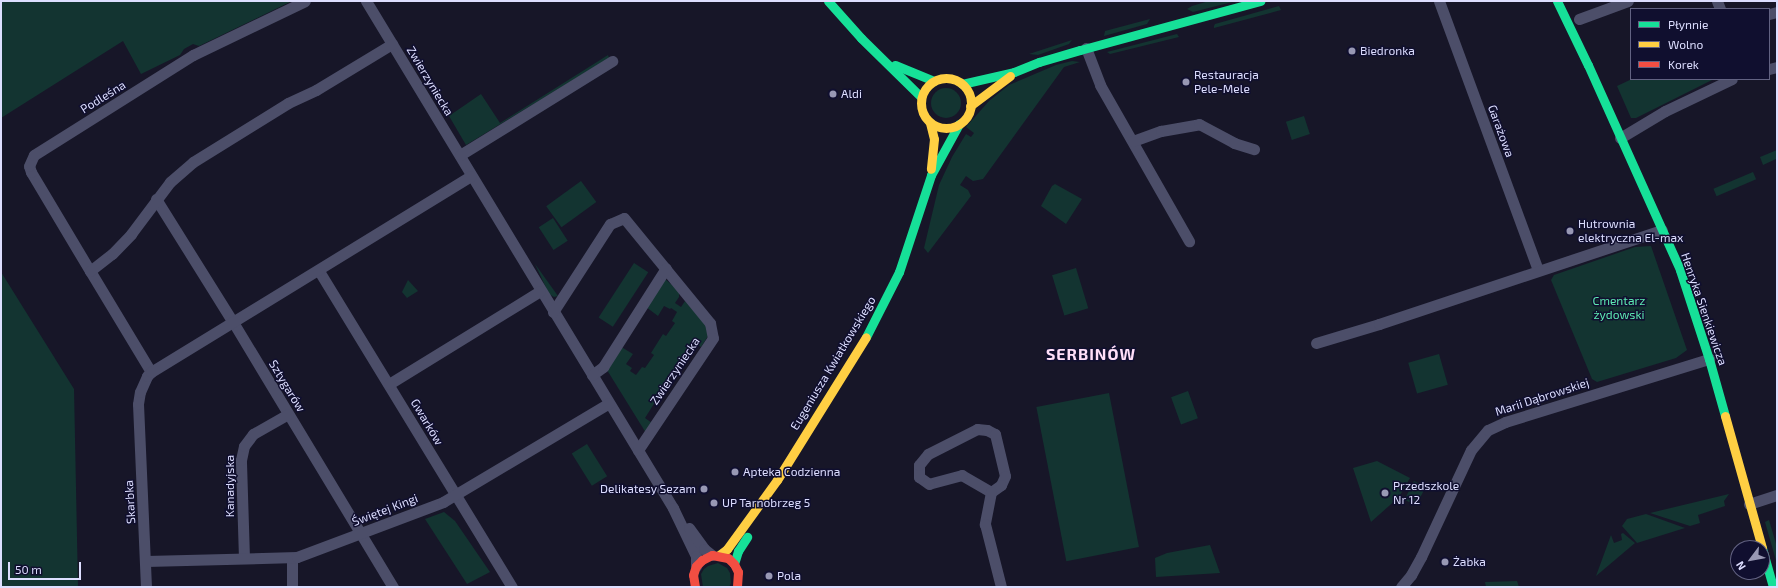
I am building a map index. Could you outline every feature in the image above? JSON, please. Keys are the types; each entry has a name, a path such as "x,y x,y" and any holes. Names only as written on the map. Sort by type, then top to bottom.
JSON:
{"street":[{"name":"Podleśna","path":"151,372 31,172 29,166 34,155 193,55 305,1"},
{"name":"Zwierzyniecka","path":"366,1 460,155 540,291 673,508 696,556 696,566"},
{"path":"828,1 855,32 921,97"},
{"path":"962,84 1014,72 1039,62 1086,48 1260,1"},
{"name":"Garażowa","path":"1439,1 1538,270"},
{"name":"Henryka Sienkiewicza","path":"1557,1 1588,65 1680,270 1709,359 1760,540"},
{"name":"Henryka Sienkiewicza","path":"1566,1 1581,40 1588,65"},
{"path":"1580,19 1628,1"},
{"path":"90,271 112,254 126,239 170,182 193,162 288,103 316,90 392,44"},
{"path":"1086,48 1100,85 1189,241"},
{"path":"883,59 914,74 934,81"},
{"path":"460,155 612,61"},
{"path":"970,106 1014,72"},
{"path":"947,78 962,84 968,92 970,106 968,114 959,124 946,128 938,127 930,123 924,116 921,108 921,97 926,87 934,81 947,78"},
{"path":"1620,138 1665,111 1730,80"},
{"path":"930,123 934,139 931,176"},
{"name":"Eugeniusza Kwiatkowskiego","path":"696,566 702,560 727,549 777,480 855,357 888,296 906,254 931,176 959,124"},
{"path":"1133,141 1160,131 1199,124 1234,143 1254,149"},
{"path":"151,372 319,271 471,176"},
{"name":"Sztygarów","path":"156,199 233,322 393,587"},
{"name":"Zwierzyniecka","path":"553,312 610,224 624,218 710,323 713,338 638,450"},
{"path":"1316,342 1379,324 1662,230"},
{"path":"592,375 603,367 666,268"},
{"name":"Gwarków","path":"319,271 512,587"},
{"path":"389,384 540,291"},
{"name":"Marii Dąbrowskiej","path":"1401,587 1411,575 1421,557 1471,450 1488,430 1505,422 1709,359"},
{"name":"Skarbka","path":"146,587 139,416 140,392 144,380 151,372"},
{"name":"Świętej Kingi","path":"146,561 292,558 443,502 609,403"},
{"name":"Kanadyjska","path":"244,558 241,460 244,446 253,434 288,414"},
{"path":"991,492 962,475 929,484 920,477 919,465 928,454 977,429 987,430 995,434 1005,476 1000,485 991,492 985,524 1001,587"},
{"name":"Eugeniusza Kwiatkowskiego","path":"734,564 738,551 777,480"},
{"path":"1749,504 1777,495"},
{"name":"Zwierzyniecka","path":"673,508 704,549 715,555"},
{"path":"715,555 728,558 734,564 738,572 737,587"},
{"path":"292,558 292,587"},
{"path":"695,587 693,575 696,566"},
{"name":"Henryka Sienkiewicza","path":"1770,576 1773,587"}],"green space":[{"path":"1,1 292,1 199,46 193,44 184,49 180,55 141,74 123,41 1,118"},
{"path":"1209,1 1236,1 1193,12 1187,9"},
{"path":"1279,6 1281,10 1214,28 1215,24"},
{"path":"1150,19 1147,24 1104,36 1105,31"},
{"path":"1177,34 1179,37 1110,54 1107,52"},
{"path":"1072,40 1069,44 1038,55 1029,54"},
{"path":"608,55 609,58 466,145 449,116 481,94 500,123"},
{"path":"1072,61 1080,62 1064,67 983,179 973,181 966,176 960,185 968,190 971,196 928,253 924,248 939,185 952,157 966,134 971,137 974,133 966,127 989,101 1009,85 1056,65"},
{"path":"1630,80 1712,80 1636,118 1631,118 1617,86"},
{"path":"946,88 957,92 961,103 957,114 946,118 935,114 931,103 935,92"},
{"path":"1304,116 1310,134 1292,140 1286,122"},
{"path":"1777,150 1776,159 1763,165 1760,157"},
{"path":"1753,172 1756,179 1717,196 1713,189"},
{"path":"581,181 596,202 561,227 546,206"},
{"path":"1055,184 1082,199 1066,224 1041,206 1052,186"},
{"path":"553,218 568,241 553,250 539,227"},
{"name":"Cmentarz żydowski","path":"1651,246 1687,350 1676,358 1597,382 1592,379 1551,280 1554,275 1635,247"},
{"path":"634,263 648,272 613,327 599,318"},
{"path":"535,264 558,296 554,297 549,294"},
{"path":"1076,268 1088,308 1064,315 1052,275"},
{"path":"1,272 74,389 78,587 1,587"},
{"path":"665,279 679,291 679,297 675,303 681,307 685,301 707,326 708,336 701,347 693,342 645,418 652,423 646,433 607,370 621,348 623,348 633,354 626,364 632,368 630,371 636,375 642,367 645,368 654,355 651,353 663,334 666,336 675,323 672,321 677,312 671,308 670,309 664,306 658,316 646,307"},
{"path":"408,280 418,291 407,298 402,292"},
{"path":"1439,354 1448,385 1417,394 1408,363"},
{"path":"1188,391 1198,418 1181,424 1171,397"},
{"path":"1109,393 1139,547 1066,561 1036,407"},
{"path":"587,444 607,476 592,486 572,454"},
{"path":"1377,461 1410,478 1399,497 1371,522 1353,468"},
{"path":"1414,481 1426,487 1416,506 1404,500"},
{"path":"1729,494 1724,501 1725,506 1698,515 1700,523 1690,526 1650,513"},
{"path":"444,512 455,521 490,572 467,584 425,519"},
{"path":"1646,514 1685,528 1637,543 1622,526 1627,519"},
{"path":"1769,520 1777,547 1777,564 1765,522"},
{"path":"1623,533 1635,543 1596,576 1611,535 1614,543 1622,540 1621,534"},
{"path":"1210,545 1220,573 1156,577 1155,558 1167,553"},
{"path":"718,563 727,568 730,573 731,583 729,587 703,587 701,574 704,569"},
{"path":"1517,581 1519,587 1486,587 1485,582"}],"traffic: fast":[{"path":"828,1 861,38 921,97"},
{"path":"962,84 1014,72 1039,62 1080,50 1260,1"},
{"path":"1557,1 1588,65 1680,270 1709,359 1725,416"},
{"path":"895,65 934,81"},
{"path":"866,337 899,272 931,175 959,124"},
{"path":"734,564 738,551 747,537"},
{"path":"1770,576 1773,587"}],"traffic: slow":[{"path":"970,106 1010,76"},
{"path":"946,78 960,82 967,89 971,103 967,117 960,124 946,128 932,124 925,117 921,103 925,89 932,82 946,78"},
{"path":"930,123 934,139 931,169"},
{"path":"719,555 727,549 777,480 866,337"},
{"path":"1725,416 1760,540"}],"traffic: jam":[{"path":"695,587 693,575 696,566 702,560 712,555 728,558 734,564 738,572 737,587"}],"place":[{"name":"Biedronka","path":"1352,51"},
{"name":"Restauracja Pele-Mele","path":"1186,82"},
{"name":"Aldi","path":"833,94"},
{"name":"Hutrownia elektryczna El-max","path":"1570,231"},
{"name":"Apteka Codzienna","path":"735,472"},
{"name":"Delikatesy Sezam","path":"704,489"},
{"name":"Przedszkole Nr 12","path":"1385,493"},
{"name":"UP Tarnobrzeg 5","path":"714,503"},
{"name":"Żabka","path":"1445,562"},
{"name":"Pola","path":"769,576"}],"district":[{"name":"SERBINÓW","path":"1091,354"}]}
